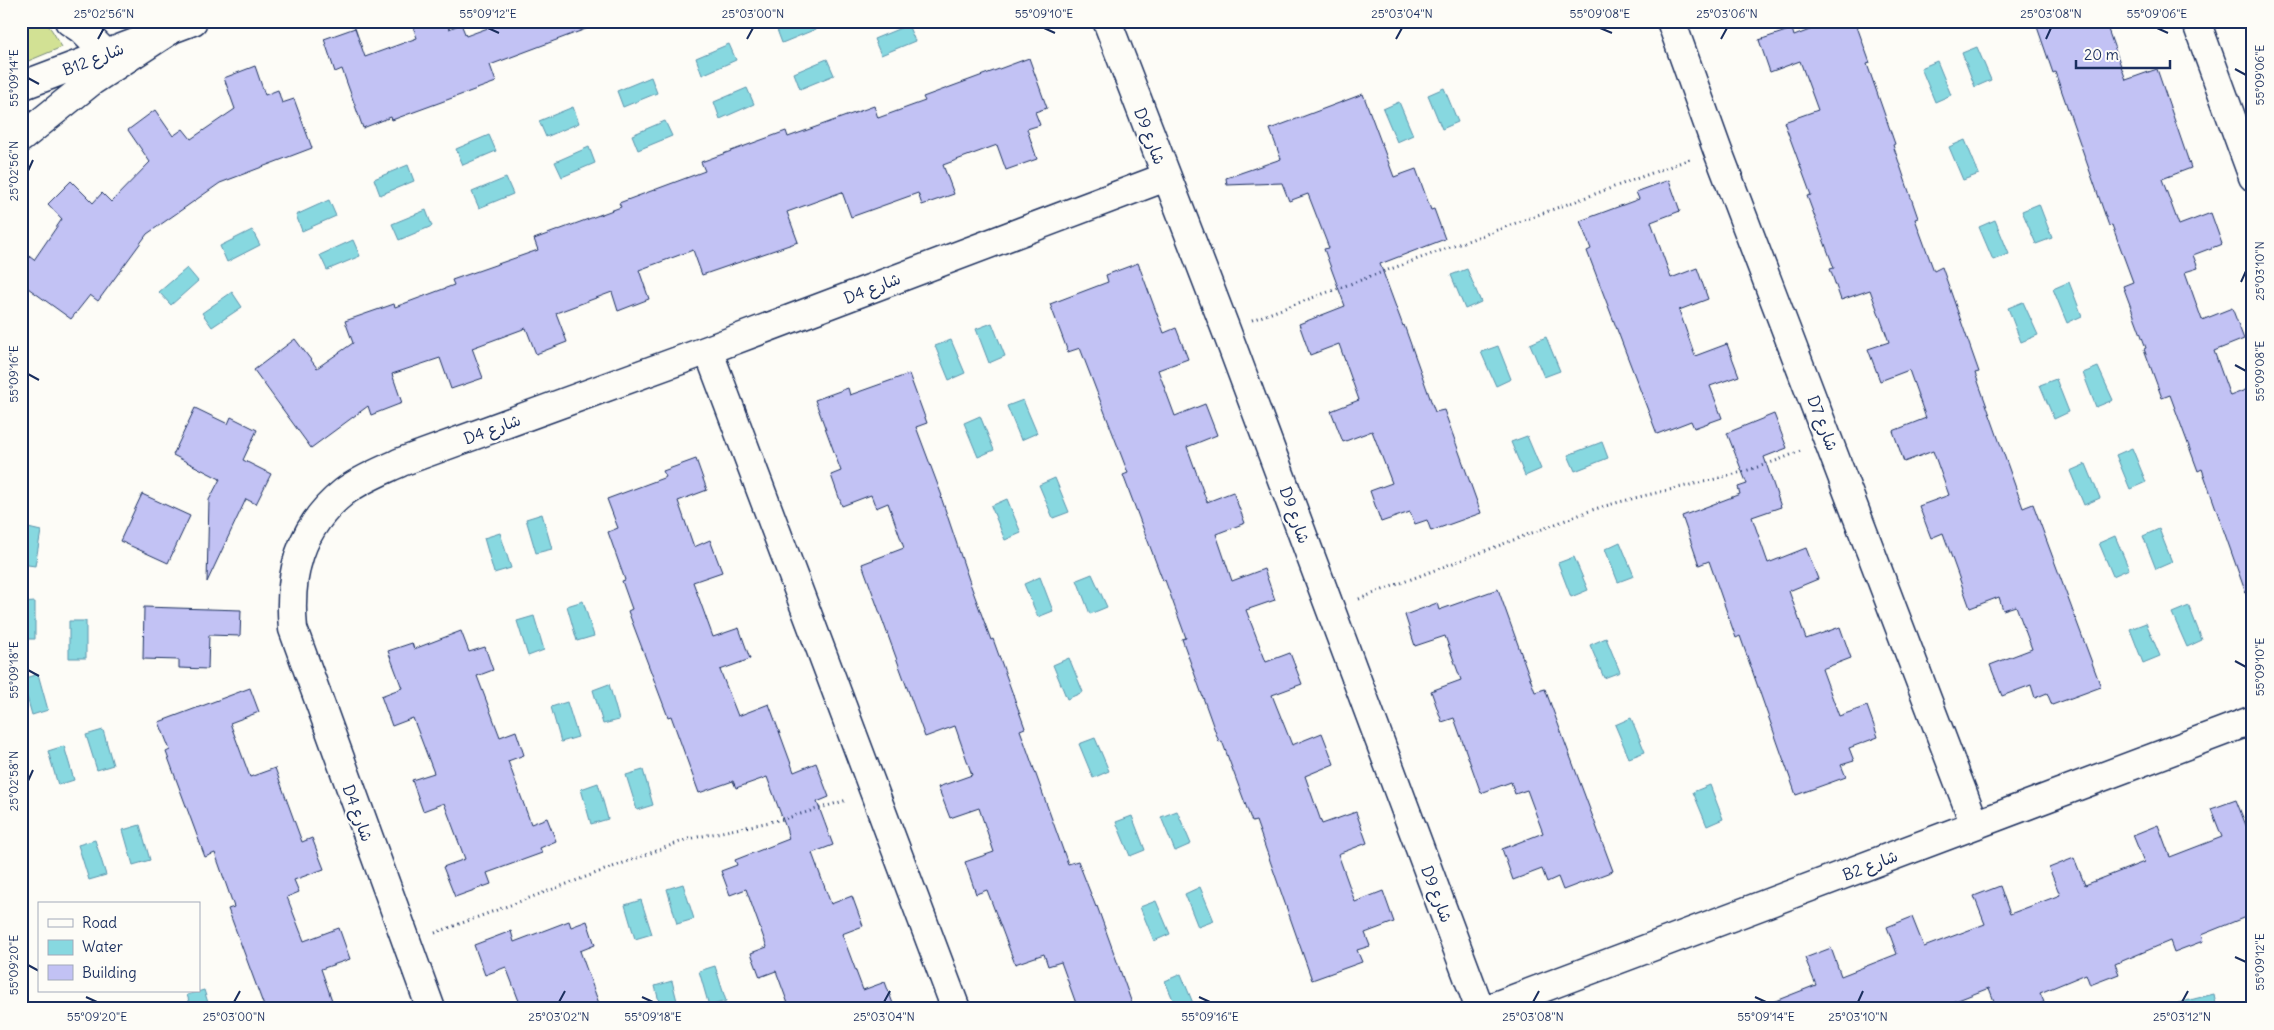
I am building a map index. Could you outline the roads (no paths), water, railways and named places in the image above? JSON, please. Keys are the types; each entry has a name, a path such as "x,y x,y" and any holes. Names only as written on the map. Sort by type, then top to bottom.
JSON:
{"street":[{"path":"69,21 81,29 106,54"},
{"name":"D9 شارع","path":"1107,21 1226,330 1480,1009"},
{"name":"D7 شارع","path":"1671,21 1717,149 1976,825"},
{"path":"2196,21 2253,177"},
{"path":"21,138 92,81 182,25"},
{"name":"B12 شارع","path":"21,86 182,25"},
{"name":"D4 شارع","path":"431,1009 293,629 291,590 294,571 303,543 320,516 344,492 372,475 411,459 708,350 1166,177"},
{"path":"708,350 956,1009"},
{"name":"B2 شارع","path":"1487,1009 2253,720"}],"water":[{"path":"790,21 812,21 816,29 782,43 776,27"},
{"path":"908,25 915,41 881,55 874,39"},
{"path":"729,44 736,60 702,75 696,58"},
{"path":"1977,47 1991,80 1975,87 1962,53"},
{"path":"827,59 834,75 800,89 794,73"},
{"path":"1937,61 1951,95 1935,102 1921,68"},
{"path":"651,77 657,93 623,107 617,91"},
{"path":"747,88 754,104 720,119 714,102"},
{"path":"1444,88 1458,122 1442,129 1428,95"},
{"path":"1399,102 1413,135 1397,142 1383,109"},
{"path":"573,107 579,123 546,137 539,121"},
{"path":"665,121 672,136 638,150 632,135"},
{"path":"489,135 496,151 463,165 456,149"},
{"path":"1965,140 1979,174 1963,180 1949,147"},
{"path":"589,147 595,163 562,177 555,162"},
{"path":"408,165 414,181 380,195 374,179"},
{"path":"506,178 513,194 479,208 472,192"},
{"path":"329,200 336,216 302,231 296,215"},
{"path":"2039,204 2052,238 2036,244 2022,211"},
{"path":"426,210 432,226 399,240 392,224"},
{"path":"1995,220 2009,254 1993,260 1979,227"},
{"path":"252,230 260,245 227,262 220,246"},
{"path":"353,240 360,256 327,270 320,255"},
{"path":"187,268 198,281 171,305 159,292"},
{"path":"1467,269 1481,302 1465,309 1451,275"},
{"path":"2069,282 2082,316 2067,323 2053,289"},
{"path":"232,292 242,307 212,327 202,313"},
{"path":"2023,302 2038,335 2021,342 2008,308"},
{"path":"992,323 1005,356 989,363 976,329"},
{"path":"1546,337 1560,371 1544,377 1530,344"},
{"path":"951,340 965,373 949,380 935,346"},
{"path":"1498,346 1511,379 1496,386 1481,352"},
{"path":"2098,367 2113,400 2096,407 2083,373"},
{"path":"2056,379 2069,412 2054,419 2040,385"},
{"path":"1023,400 1037,433 1021,440 1007,406"},
{"path":"980,416 994,450 978,457 964,423"},
{"path":"1527,436 1541,469 1525,476 1511,442"},
{"path":"1602,442 1608,458 1575,471 1568,455"},
{"path":"2132,448 2146,482 2130,489 2116,455"},
{"path":"2086,464 2100,498 2084,505 2070,471"},
{"path":"1055,478 1069,512 1053,518 1039,485"},
{"path":"1007,499 1021,533 1005,540 991,506"},
{"path":"542,514 552,549 536,553 526,519"},
{"path":"24,527 41,531 35,566 21,564 21,543"},
{"path":"2159,529 2172,562 2156,569 2143,536"},
{"path":"500,533 511,568 494,573 484,538"},
{"path":"2115,536 2129,569 2113,576 2099,543"},
{"path":"1620,542 1634,576 1618,582 1605,549"},
{"path":"1574,557 1588,590 1571,597 1558,563"},
{"path":"1092,574 1107,607 1090,614 1077,580"},
{"path":"1040,577 1053,611 1038,617 1024,584"},
{"path":"583,601 594,636 577,641 567,606"},
{"path":"35,602 35,639 21,639 21,603"},
{"path":"2189,606 2202,640 2187,647 2172,613"},
{"path":"534,616 544,650 528,656 517,621"},
{"path":"69,621 86,621 86,658 69,658"},
{"path":"2146,623 2160,656 2143,663 2130,629"},
{"path":"1606,638 1620,672 1604,678 1590,645"},
{"path":"1069,658 1083,692 1067,699 1053,665"},
{"path":"38,674 48,710 32,715 22,679"},
{"path":"609,684 619,720 603,724 593,690"},
{"path":"567,702 578,737 561,742 551,707"},
{"path":"1631,718 1645,752 1629,758 1615,725"},
{"path":"103,730 113,765 97,770 86,735"},
{"path":"1095,738 1109,771 1093,778 1079,744"},
{"path":"64,746 74,780 58,785 48,751"},
{"path":"643,770 653,805 637,810 626,775"},
{"path":"598,783 608,819 591,824 581,789"},
{"path":"1710,785 1723,819 1707,826 1693,792"},
{"path":"1177,811 1191,844 1175,851 1161,817"},
{"path":"1132,816 1145,850 1130,856 1116,822"},
{"path":"140,825 150,860 133,865 123,830"},
{"path":"95,840 106,875 89,880 78,845"},
{"path":"683,884 694,919 677,924 667,889"},
{"path":"1200,887 1214,921 1198,927 1185,894"},
{"path":"641,900 652,934 635,939 625,905"},
{"path":"1156,901 1170,934 1154,941 1140,907"},
{"path":"715,966 726,1001 709,1006 699,971"},
{"path":"1181,974 1195,1008 1193,1009 1177,1009 1165,981"},
{"path":"672,981 679,1009 661,1009 655,986"},
{"path":"204,990 210,1009 192,1009 187,995"},
{"path":"2214,994 2217,1009 2180,1009 2178,1003"}]}
